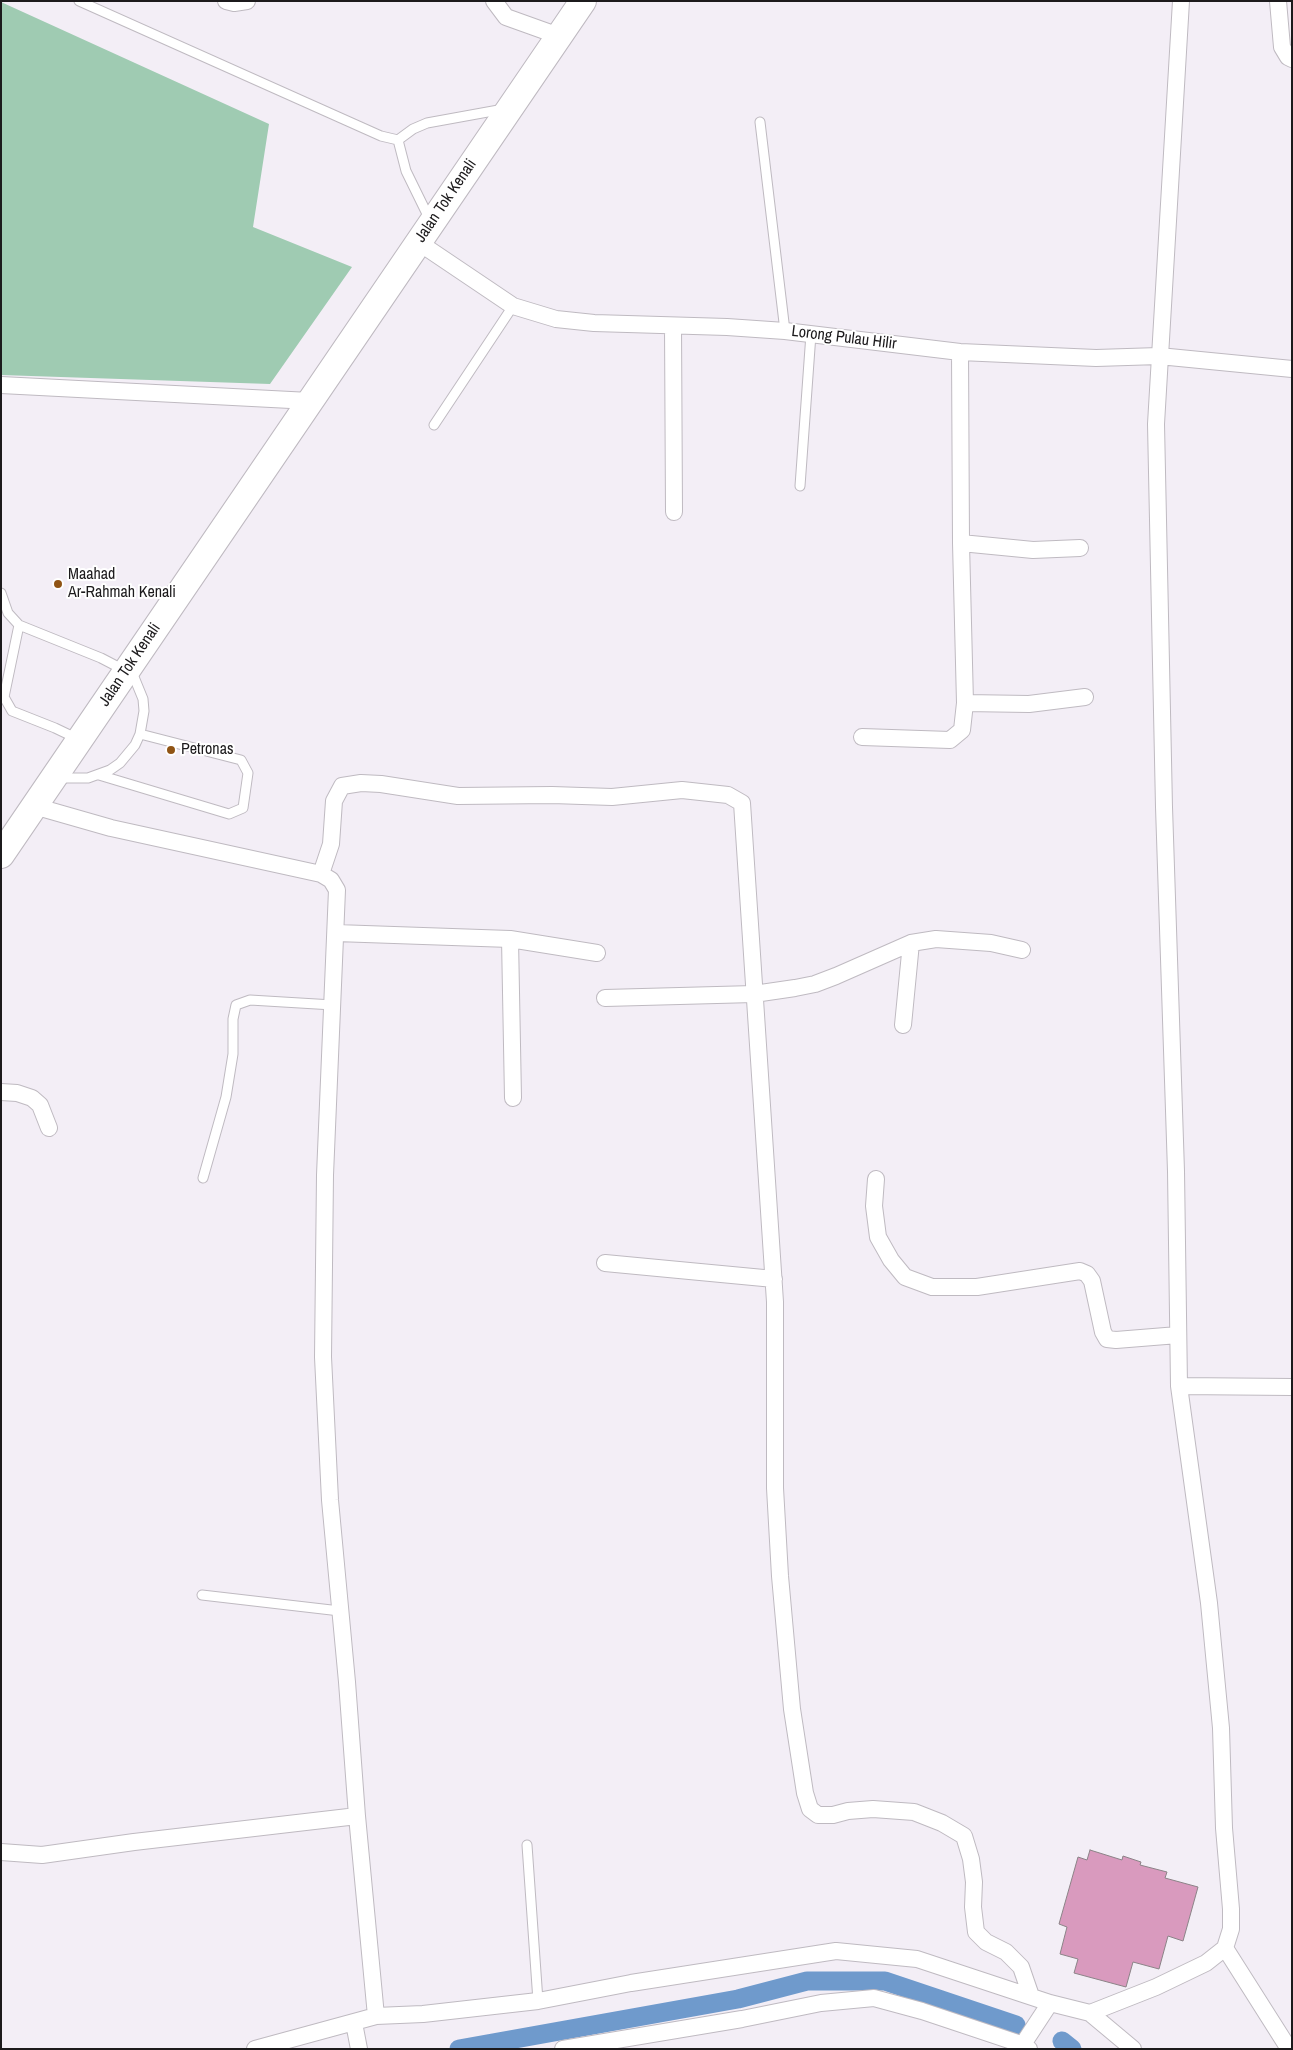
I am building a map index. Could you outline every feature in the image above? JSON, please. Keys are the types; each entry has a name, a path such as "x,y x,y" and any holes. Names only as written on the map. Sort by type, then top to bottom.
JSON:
{"main road":[{"name":"Jalan Tok Kenali","path":"1,855 583,1"}],"street":[{"path":"226,1 234,3 247,1"},
{"path":"494,1 506,17 559,36"},
{"path":"1090,2013 1182,1976 1206,1963 1225,1948 1231,1929 1224,1828 1221,1728 1209,1603 1179,1386 1156,424 1181,1"},
{"path":"1278,1 1282,47 1288,57 1292,59"},
{"name":"Lorong Pulau Hilir","path":"425,232 513,306 556,319 594,323 785,331 960,352 1096,358 1159,356 1292,368"},
{"path":"673,326 674,512"},
{"path":"862,737 950,740 962,730 965,703 961,543 960,352"},
{"path":"1,385 310,401"},
{"path":"961,543 1033,550 1080,548"},
{"path":"965,703 1029,704 1085,697"},
{"path":"321,874 330,844 334,801 342,786 361,783 381,784 458,796 552,795 612,797 682,790 728,795 742,803 774,1279 776,1488 780,1576 792,1709 805,1793 810,1809 818,1814 833,1815 848,1811 874,1809 914,1812 942,1823 964,1836 972,1866 976,1932 986,1942 1006,1952 1021,1967 1031,1996"},
{"path":"34,806 112,828 321,874 331,880 337,890 325,1174 323,1357 330,1500 376,2016"},
{"path":"336,933 510,939 597,953"},
{"path":"510,939 513,1098"},
{"path":"605,998 754,994 815,984 911,943 936,939 962,940 1022,950"},
{"path":"903,1025 911,943"},
{"path":"1,1092 17,1093 32,1098 40,1105 49,1128"},
{"path":"876,1179 874,1206 878,1237 905,1277 932,1287 977,1287 1080,1271 1088,1274 1092,1281 1107,1339 1116,1340 1178,1335"},
{"path":"605,1263 774,1279"},
{"path":"1179,1386 1292,1387"},
{"path":"1,1852 42,1855 134,1842 357,1816"},
{"path":"1225,1948 1289,2049"},
{"path":"256,2049 376,2016 423,2014 538,2001 631,1983 836,1951 917,1959 1090,2013 1133,2049"},
{"path":"564,2049 742,2019 821,2003 874,1998 922,2011 1025,2048 1050,2002"},
{"path":"354,2023 359,2049"}],"lane":[{"path":"79,1 381,136 398,140 413,129 427,123 509,108"},
{"path":"760,122 785,331"},
{"path":"398,140 425,232"},
{"path":"434,425 513,306"},
{"path":"800,486 811,334"},
{"path":"1,593 8,613 19,625 101,658 126,671 134,677 143,699 144,717 140,734 128,755 110,770 99,775 76,779 64,778 57,773"},
{"path":"19,625 4,697 12,711 80,740"},
{"path":"99,775 229,814 243,808 248,773 241,760 140,734"},
{"path":"203,1178 226,1097 233,1054 233,1020 236,1005 250,1000 333,1004"},
{"path":"202,1595 340,1611"},
{"path":"528,1845 538,2001"}],"green space":[{"path":"1,2 269,124 253,227 352,267 270,384 1,375"}],"building":[{"path":"1090,1850 1122,1860 1123,1856 1141,1862 1140,1865 1167,1872 1165,1878 1198,1887 1183,1941 1168,1936 1159,1969 1133,1962 1126,1987 1074,1973 1078,1959 1060,1954 1067,1927 1059,1924 1078,1857 1087,1860"}],"waterway":[{"path":"459,2049 738,1999 807,1981 885,1981 1016,2025"},
{"path":"1062,2041 1072,2049"}],"place":[{"name":"Maahad Ar-Rahmah Kenali","path":"58,584"},
{"name":"Petronas","path":"171,750"}]}
